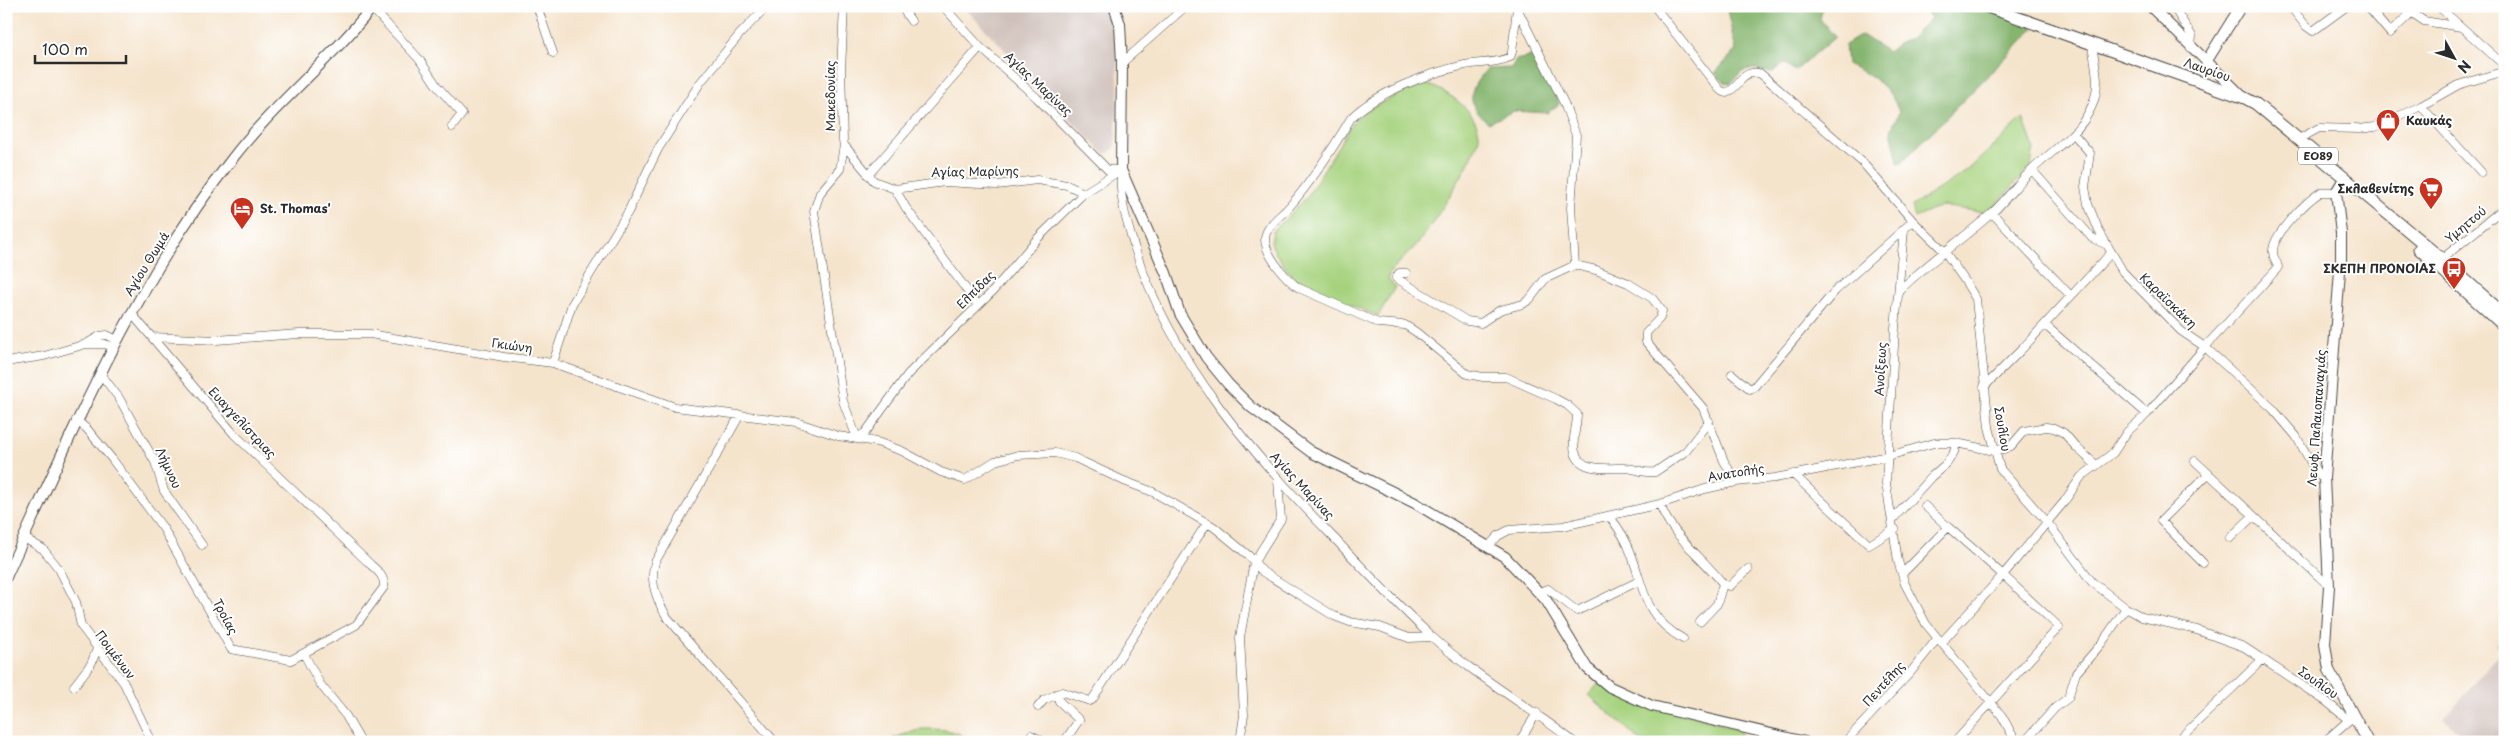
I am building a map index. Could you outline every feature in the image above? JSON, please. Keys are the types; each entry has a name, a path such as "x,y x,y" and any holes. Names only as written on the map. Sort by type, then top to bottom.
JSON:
{"main road":[{"name":"Λαυρίου","path":"1985,6 2005,9 2092,44 2245,98 2273,117 2388,217 2442,259 2505,315"},
{"name":"Λαυρίου","path":"2388,217 2436,267 2505,327"}],"street":[{"path":"537,6 553,53"},
{"path":"553,363 572,304 628,212 658,149 700,83 740,34 768,6"},
{"name":"Μακεδονίας","path":"844,6 841,70 844,145 868,175 882,186 895,189"},
{"path":"901,6 911,21"},
{"name":"Αγίας Μαρίνας","path":"944,6 980,47 1037,98 1108,170 1121,170"},
{"name":"Αγίας Μαρίνας","path":"1114,6 1120,24 1122,63 1121,170 1119,190 1126,222 1143,273 1158,308 1176,342 1240,434 1278,481 1432,637 1574,742"},
{"path":"1122,63 1186,6"},
{"name":"Σουλίου","path":"1654,6 1720,90 1726,93 1734,89 1747,73 1761,74 1862,162 1912,221 1945,252 1976,299 1984,387 1994,450 2003,474 2048,522 2092,582 2126,608 2148,619 2192,629 2227,640 2263,659 2353,720"},
{"path":"2150,6 2191,48 2245,98"},
{"path":"2173,6 2192,36 2191,48"},
{"path":"2290,6 2306,26 2313,31 2347,6"},
{"path":"2367,6 2390,33 2411,13"},
{"path":"2402,6 2411,13 2434,24 2461,27"},
{"path":"2438,6 2505,66"},
{"path":"373,7 419,59 437,86 462,114 452,127"},
{"name":"Αγίου Θωμά","path":"6,577 76,420 115,344 167,254 230,160 249,137 342,43 373,7"},
{"path":"1517,7 1564,103 1576,135 1571,192 1575,265"},
{"path":"1517,7 1510,57 1465,65 1433,74 1397,89 1360,109 1351,118 1302,192 1266,234 1266,246 1279,269 1290,282 1299,288 1378,324 1405,325 1467,374 1483,377 1506,377 1567,405 1576,414 1574,447 1580,461 1587,467 1627,468 1650,473 1655,472 1686,451 1709,421"},
{"path":"2210,86 2208,64 2240,7"},
{"path":"1899,291 1918,271 1945,252 1992,213 2032,170 2073,134 2085,118 2096,96 2092,44"},
{"path":"868,175 980,47"},
{"path":"2299,139 2320,128 2358,129 2375,127 2421,106 2458,85 2505,71"},
{"path":"2421,106 2481,172"},
{"name":"Καραϊσκάκη","path":"2073,134 2090,153 2086,195 2091,213 2111,253 2132,282 2174,325 2205,347 2282,419 2303,447 2317,473 2324,478"},
{"path":"844,145 840,169 820,193 814,211 843,401 857,438"},
{"path":"1121,170 1155,247 1180,314 1216,371 1241,398 1311,452 1409,499 1489,546 1514,564 1539,592 1587,668 1599,680 1619,692 1652,706 1805,742"},
{"name":"Ελπίδας","path":"857,438 865,433 908,374 993,290 1037,239 1084,193 1121,170"},
{"path":"2032,170 2092,238 2106,244"},
{"path":"2336,192 2344,179"},
{"name":"Αγίας Μαρίνης","path":"895,189 946,182 997,185 1036,180 1067,185 1084,193"},
{"path":"895,189 906,208 977,304"},
{"name":"Πεντέλης","path":"1845,742 2003,575 2048,522 2081,477 2112,453 2127,432 2147,414 2205,347 2276,270 2278,267 2274,258 2274,246 2292,218 2321,192 2336,192"},
{"name":"Λεωφ. Παλαιοπαναγιάς","path":"2336,192 2342,258 2324,478 2329,586 2325,644 2327,665 2353,720 2368,742"},
{"name":"Υμηττού","path":"2442,259 2505,208"},
{"path":"1992,213 2071,296"},
{"path":"1732,374 1746,387 1750,389 1754,387 1836,291 1875,253 1904,230 1912,221"},
{"name":"Ανοίξεως","path":"1904,230 1886,482 1895,529 1897,555 1902,574 1919,614 1939,641 1991,701 2011,728 2016,742"},
{"path":"1984,387 2045,325 2111,253"},
{"path":"1406,273 1399,273 1396,278 1467,321 1477,323 1487,320 1500,310 1526,302 1546,279 1575,265 1596,270 1628,283 1659,304 1662,313 1646,332 1646,342 1699,402 1709,421 1724,461 1736,482"},
{"name":"Ευαγγελίστριας","path":"132,314 234,434 345,540"},
{"path":"2045,325 2147,414"},
{"name":"Γκιώνη","path":"153,338 201,340 299,334 370,334 504,357 553,363 675,407 796,422 838,436 857,438 902,451 941,472 964,480 995,461 1018,455 1055,454 1075,458 1124,481 1153,492 1207,523"},
{"path":"6,362 44,356 86,344 100,336 107,336 115,344"},
{"name":"Λήμνου","path":"100,373 118,398 155,462 164,491 202,545"},
{"path":"740,415 655,562 652,573 660,605 668,617 775,742"},
{"name":"Τροίας","path":"76,420 91,433 163,528 231,649 291,660 356,624 384,587 385,582 382,576 345,540"},
{"path":"1994,450 2007,448 2024,431 2051,427 2067,434 2076,447 2096,465"},
{"name":"Ανατολής","path":"1489,546 1498,536 1509,530 1563,526 1660,504 1705,489 1736,482 1793,474 1888,456 1934,443 1956,443 1994,450"},
{"path":"1893,519 1931,477 1947,463 1954,452 1956,443"},
{"path":"2195,462 2329,586"},
{"path":"1793,474 1869,545 1895,529"},
{"path":"2203,563 2161,521 2208,474"},
{"path":"1240,742 1244,715 1240,637 1254,562 1281,519 1278,481"},
{"path":"1660,504 1663,514 1723,584 1730,586 1748,569"},
{"path":"1925,506 2059,628 1955,742"},
{"path":"1610,516 1628,547 1645,599 1654,615 1672,633 1683,639"},
{"path":"2230,538 2253,516"},
{"path":"1038,707 1044,700 1056,694 1068,692 1090,701 1092,700 1207,523 1222,532 1272,578 1334,616 1350,622 1380,627 1409,638 1432,637"},
{"path":"1902,574 1948,527"},
{"name":"Ποιμένων","path":"24,538 43,550 60,569 76,602 81,626 96,649 124,683 152,742"},
{"path":"1539,592 1548,589 1577,611 1639,581"},
{"path":"1700,622 1717,604 1723,584"},
{"path":"2016,742 2028,738 2055,708 2068,698 2076,673 2101,644 2126,608"},
{"path":"74,686 91,664 96,649"},
{"path":"304,654 320,684 346,716 361,742"},
{"path":"2176,742 2181,735 2263,659"},
{"path":"1056,694 1059,700 1079,720 1064,742"},
{"path":"1518,742 1537,713"},
{"path":"2324,742 2353,720"},
{"path":"1031,735 1044,742"},
{"path":"2181,735 2188,742"}],"shaded area":[{"path":"963,6 1111,6 1117,25 1118,94 1115,148 1105,155"},
{"path":"2505,633 2505,742 2469,742 2444,719 2501,650 2496,645"}],"green space":[{"path":"1726,6 1823,6 1820,19 1835,37 1795,71 1784,63 1771,73 1748,69 1740,73 1731,83 1724,82 1715,73 1736,50"},
{"path":"1922,6 1978,6 2033,25 2033,30 1899,165 1891,130 1899,112 1895,102 1879,82 1847,64 1845,45 1862,35 1888,52 1898,44 1910,39 1931,18"},
{"path":"1535,55 1551,83 1559,104 1547,113 1513,111 1489,123 1476,110 1473,103 1473,90 1476,83 1487,69 1511,68 1516,60"},
{"path":"1422,83 1449,95 1466,108 1477,125 1478,142 1466,168 1431,226 1417,245 1389,274 1388,279 1395,287 1378,316 1302,285 1288,271 1275,252 1271,243 1273,231 1307,197 1353,122 1363,112"},
{"path":"2023,118 2034,148 2031,166 1988,213 1941,206 1915,218 1912,206 1967,171"},
{"path":"1599,683 1741,731 1740,737 1735,742 1642,742 1589,695"},
{"path":"922,729 936,729 961,734 973,742 896,742 893,738"}],"place":[{"name":"Καυκάς","path":"2388,142"},
{"name":"Σκλαβενίτης","path":"2431,210"},
{"name":"St. Thomas'","path":"242,230"},
{"name":"ΣΚΕΠΗ ΠΡΟΝΟΙΑΣ","path":"2454,290"}]}
